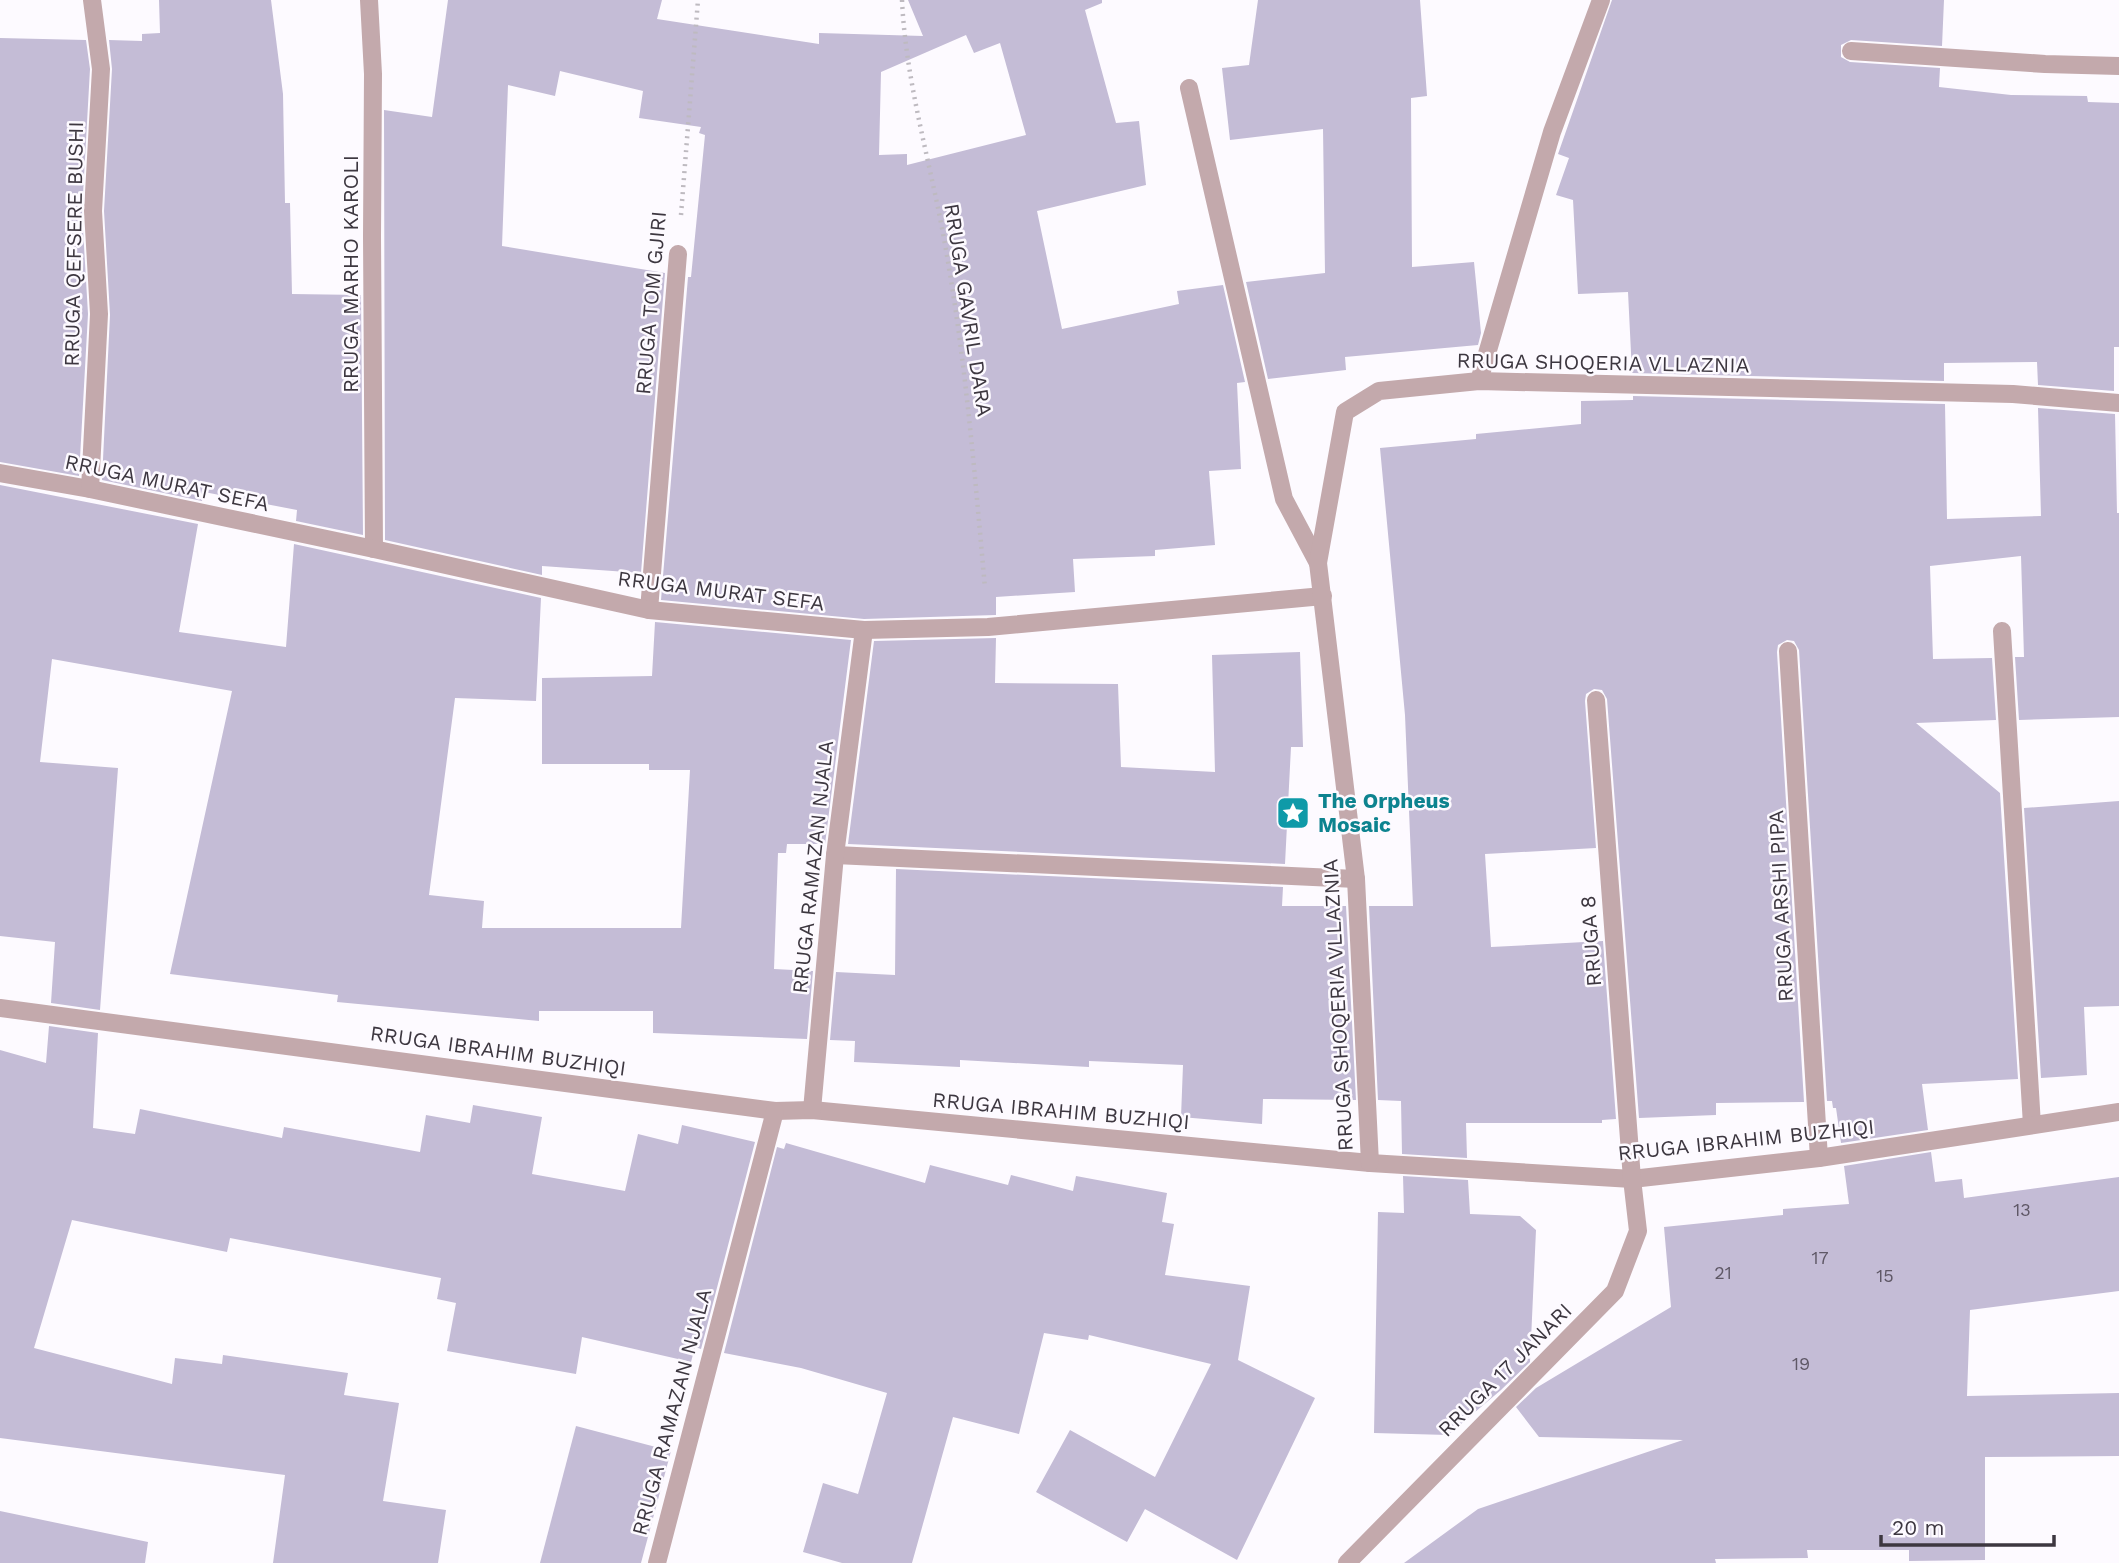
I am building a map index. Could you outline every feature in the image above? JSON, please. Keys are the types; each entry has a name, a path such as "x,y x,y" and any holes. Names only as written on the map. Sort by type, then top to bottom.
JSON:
{"street":[{"name":"RRUGA QEFSERE BUSHI","path":"90,489 99,314 93,211 100,69 92,0"},
{"name":"RRUGA MARHO KAROLI","path":"369,0 373,86 374,549"},
{"path":"1479,381 1552,132 1601,0"},
{"path":"1851,51 2045,64 2119,65"},
{"path":"1189,88 1284,499 1318,563"},
{"name":"RRUGA TOM GJIRI","path":"649,610 678,254"},
{"name":"RRUGA SHOQERIA VLLAZNIA","path":"1370,1163 1356,879 1318,563 1345,412 1379,391 1479,381 2013,394 2119,403"},
{"name":"RRUGA MURAT SEFA","path":"0,473 90,489 649,610 864,630 988,627 1322,596"},
{"name":"RRUGA RAMAZAN NJALA","path":"812,1110 835,855 864,630"},
{"path":"2002,631 2032,1125"},
{"name":"RRUGA ARSHI PIPA","path":"1788,650 1819,1158"},
{"name":"RRUGA 8","path":"1596,700 1632,1179"},
{"path":"835,855 1356,879"},
{"name":"RRUGA IBRAHIM BUZHIQI","path":"0,1008 775,1111 812,1110 1370,1163 1632,1179 1819,1158 2119,1112"},
{"name":"RRUGA RAMAZAN NJALA","path":"657,1563 775,1111"},
{"name":"RRUGA 17 JANARI","path":"1347,1563 1615,1291 1638,1231 1632,1179"}],"path":[{"name":"RRUGA TOM GJIRI","path":"678,254 698,0"},
{"name":"RRUGA GAVRIL DARA","path":"902,0 904,44 947,256 974,460 988,627"}],"building":[{"path":"159,0 271,0 283,94 285,203 290,203 292,294 361,295 363,535 296,521 297,510 204,492 202,501 102,480 110,315 104,211 112,69 109,40 142,41 142,34 160,33"},
{"path":"448,0 662,0 657,19 819,44 819,33 923,36 908,0 1102,0 1102,3 1085,10 1116,123 1139,121 1146,185 1037,211 1062,329 1179,304 1177,291 1223,285 1245,382 1237,383 1241,469 1209,471 1215,545 1155,550 1155,556 1073,559 1075,592 996,597 996,615 864,619 661,600 688,277 691,277 705,135 699,133 701,127 639,118 643,91 560,71 555,96 508,85 502,246 665,273 641,573 542,566 542,575 385,540 384,110 432,117","holes":["966,35 974,53 1000,43 1026,135 907,165 907,154 879,155 881,72"]},
{"path":"1258,0 1420,0 1427,96 1411,98 1412,267 1474,262 1481,333 1478,345 1345,357 1346,370 1268,379 1246,282 1325,273 1323,129 1230,140 1222,68 1249,65"},
{"path":"1612,0 1944,0 1942,46 1851,40 1841,45 1841,57 1850,62 1940,68 1939,87 2011,95 2087,96 2088,102 2119,103 2119,347 2114,347 2114,391 2038,385 2037,362 1944,363 1944,381 1632,373 1628,292 1578,294 1573,200 1556,195 1569,158 1558,154"},
{"path":"0,38 86,40 90,69 82,212 88,314 79,476 0,462"},
{"path":"1633,396 1945,404 1947,519 2041,516 2038,408 2115,414 2119,513 2119,717 2019,720 2015,657 2024,657 2021,556 1930,566 1933,659 1992,658 1996,720 1916,723 2000,793 2018,1079 1922,1084 1928,1130 1841,1143 1836,1108 1833,1108 1832,1101 1827,1101 1799,650 1794,641 1787,640 1778,645 1777,652 1804,1102 1716,1103 1716,1115 1639,1118 1607,699 1602,690 1594,689 1586,694 1585,701 1596,848 1485,854 1491,947 1603,941 1616,1119 1602,1120 1602,1123 1466,1123 1467,1158 1402,1154 1401,1101 1378,1100 1369,906 1413,906 1405,715 1380,448 1476,439 1476,434 1581,424 1581,401 1633,400"},
{"path":"0,485 198,524 179,632 286,647 294,544 541,598 536,701 455,698 429,895 484,901 482,928 681,928 690,770 649,770 649,764 542,764 542,678 652,676 655,622 851,640 825,844 787,844 786,853 778,853 774,969 813,971 807,1039 653,1033 653,1011 539,1011 539,1021 337,1002 338,995 170,974 232,691 52,659 40,762 118,768 100,1010 51,1003 55,942 0,936"},
{"path":"996,638 995,683 1118,684 1121,767 1215,772 1212,655 1300,652 1303,747 1291,747 1285,864 848,844 874,641"},
{"path":"2119,801 2119,1006 2084,1007 2087,1075 2041,1078 2024,808"},
{"path":"896,869 1283,887 1282,906 1346,906 1356,1100 1263,1099 1262,1124 1181,1117 1183,1065 1089,1061 1089,1067 960,1060 960,1067 854,1062 855,1041 830,1040 836,972 895,975"},
{"path":"49,1026 98,1033 93,1128 135,1134 140,1109 282,1138 284,1127 420,1152 426,1115 470,1123 473,1105 542,1117 532,1174 625,1191 638,1134 678,1144 682,1125 755,1142 701,1349 695,1347 691,1362 582,1337 576,1374 447,1351 456,1303 437,1299 441,1278 230,1238 227,1252 72,1220 34,1348 172,1384 175,1358 222,1364 223,1355 348,1373 344,1395 399,1403 383,1501 446,1510 438,1563 273,1563 285,1475 0,1438 0,1050 46,1063"},
{"path":"786,1143 925,1183 930,1165 1008,1185 1011,1175 1073,1191 1076,1176 1167,1193 1162,1222 1174,1224 1165,1275 1250,1286 1238,1360 1315,1398 1237,1560 1145,1509 1127,1542 1036,1492 1070,1430 1155,1477 1211,1364 1089,1335 1088,1340 1044,1333 1019,1434 953,1417 912,1563 842,1563 803,1552 823,1483 858,1494 887,1393 801,1368 724,1353 777,1147 784,1149"},
{"path":"1931,1152 1935,1182 1962,1179 1964,1198 2119,1177 2119,1291 1970,1310 1967,1396 2119,1393 2119,1456 1985,1457 1985,1560 1909,1561 1909,1550 1807,1550 1808,1558 1715,1559 1716,1563 1404,1563 1478,1509 1683,1440 1539,1437 1516,1407 1536,1388 1671,1307 1664,1227 1783,1215 1783,1209 1849,1204 1844,1166"},
{"path":"1403,1176 1468,1180 1470,1214 1520,1216 1536,1230 1530,1362 1448,1435 1374,1433 1378,1212 1404,1213"},
{"path":"576,1426 671,1451 641,1563 540,1563"},
{"path":"0,1511 148,1542 145,1563 0,1563"}],"place":[{"name":"The Orpheus Mosaic","path":"1293,813"}]}
